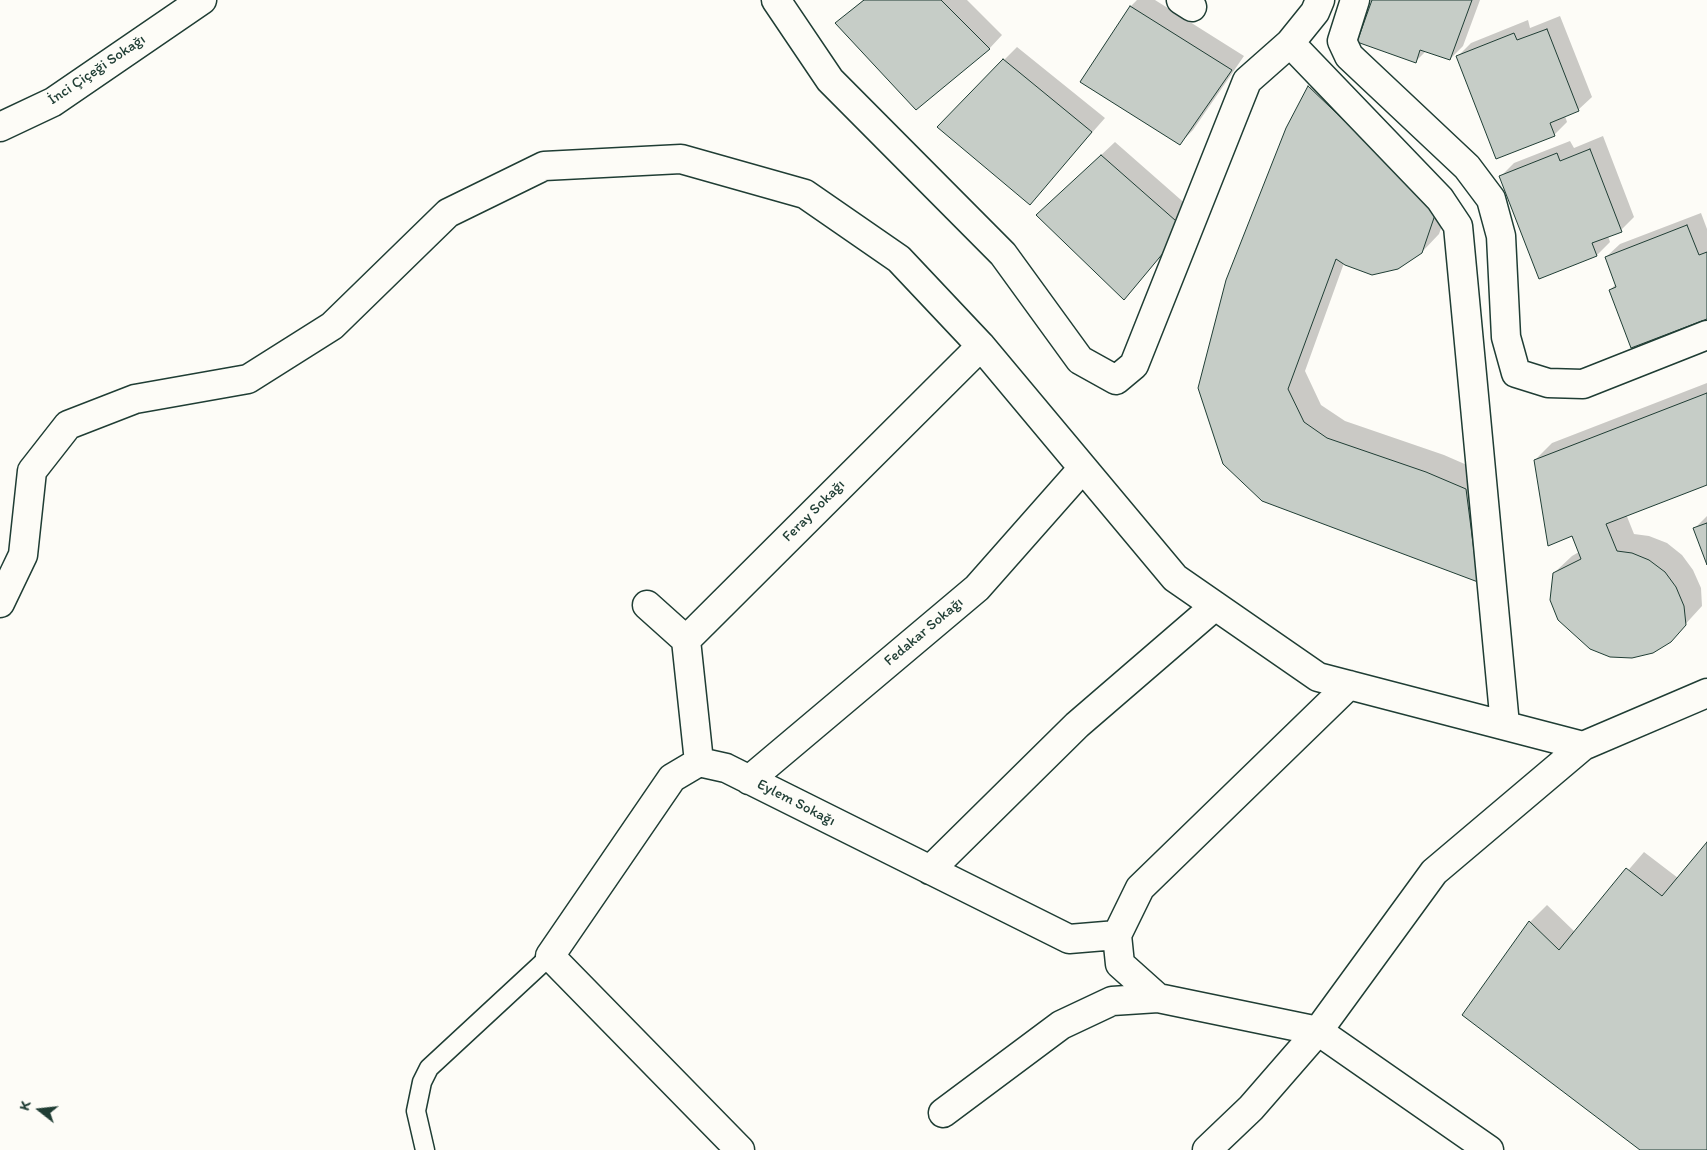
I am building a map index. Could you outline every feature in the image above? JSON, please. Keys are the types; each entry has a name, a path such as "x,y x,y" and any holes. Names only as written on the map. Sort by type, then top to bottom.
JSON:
{"street":[{"path":"776,0 830,80 1003,254 1080,360 1116,380 1134,365 1247,81 1290,42 1315,12 1320,0"},
{"path":"1355,0 1342,41 1349,56 1467,167 1491,199 1500,236 1506,337 1516,373 1548,384 1583,384 1707,335"},
{"name":"İnci Çiçeği Sokağı","path":"0,127 53,102 192,2"},
{"path":"1290,42 1440,199 1458,226 1505,726"},
{"path":"0,603 23,555 32,471 68,425 135,399 248,379 332,326 448,213 544,166 681,159 805,194 899,259 981,346 1175,578 1318,677 1583,746"},
{"name":"Feray Sokağı","path":"686,640 981,346"},
{"name":"Fedakar Sokağı","path":"749,780 976,588 1083,468"},
{"path":"647,604 686,640 699,762 672,778 550,956 740,1150"},
{"path":"930,870 1077,725 1215,606"},
{"path":"1158,998 1120,964 1117,936 1140,888 1349,685"},
{"path":"1207,1150 1251,1108 1318,1031 1434,872 1583,746 1707,693"},
{"name":"Eylem Sokağı","path":"699,762 726,768 1069,939 1117,936"},
{"path":"943,1113 1061,1025 1112,1001 1158,998 1318,1031 1489,1150"}],"lane":[{"path":"425,1150 416,1111 422,1082 430,1068 550,956"}],"building":[{"path":"864,0 941,0 990,49 916,110 835,23"},
{"path":"1372,0 1472,0 1450,60 1420,50 1416,63 1357,42"},
{"path":"1130,6 1232,70 1180,145 1080,82"},
{"path":"1547,29 1579,111 1550,123 1555,136 1496,159 1456,56 1514,33 1517,40"},
{"path":"1003,59 1092,132 1030,205 937,127"},
{"path":"1308,86 1437,209 1422,253 1398,269 1372,275 1345,265 1336,259 1288,389 1304,422 1327,438 1426,472 1466,489 1478,582 1262,501 1223,464 1198,388 1226,280 1286,128"},
{"path":"1590,149 1622,232 1592,243 1597,256 1539,279 1499,176 1557,153 1560,161"},
{"path":"1101,155 1184,228 1124,300 1036,215"},
{"path":"1687,225 1699,255 1707,252 1707,319 1631,348 1609,290 1616,287 1605,257"},
{"path":"1707,393 1707,485 1606,524 1617,551 1632,553 1649,560 1665,572 1676,587 1684,606 1686,625 1671,642 1653,653 1632,658 1610,657 1590,649 1558,620 1550,600 1553,573 1581,559 1572,536 1548,546 1534,460"},
{"path":"1707,523 1707,565 1693,528"},
{"path":"1707,842 1707,1150 1640,1150 1462,1015 1529,921 1559,950 1626,868 1662,896"}]}
